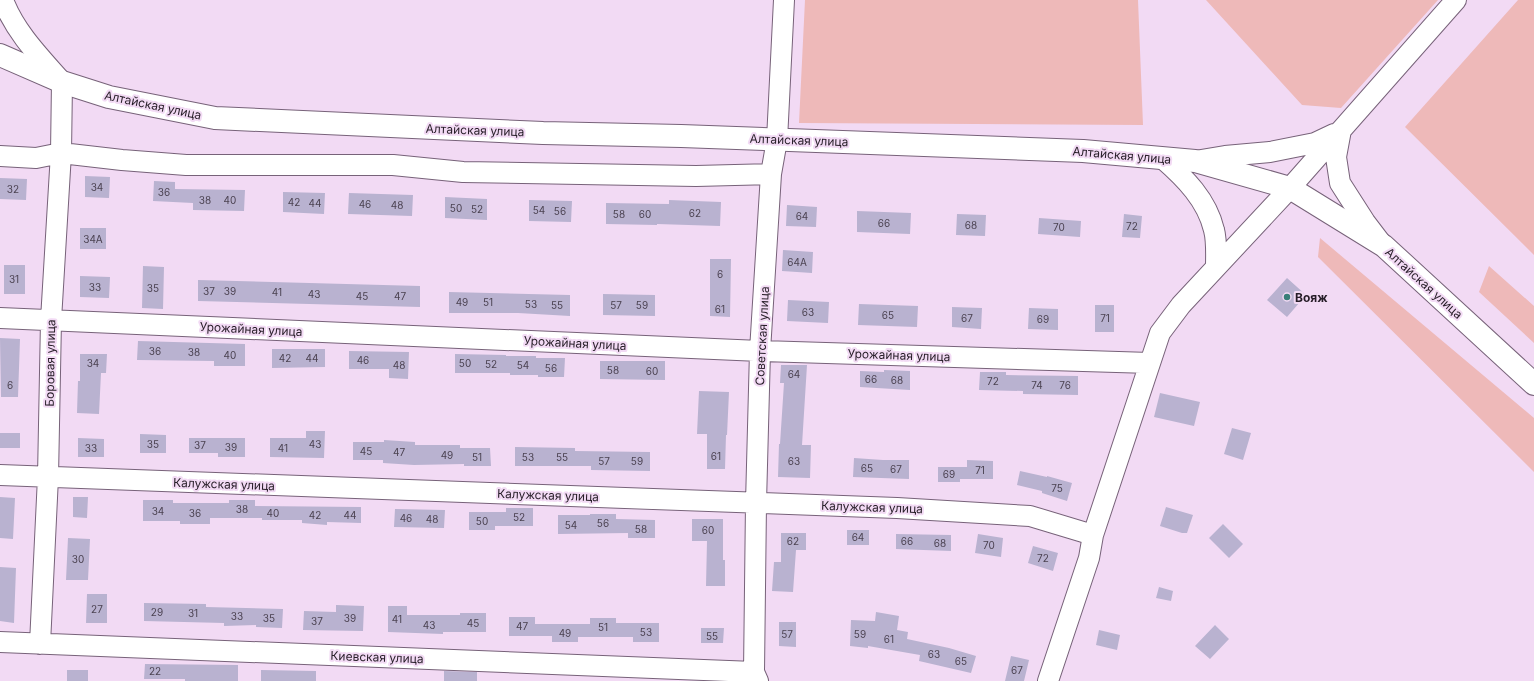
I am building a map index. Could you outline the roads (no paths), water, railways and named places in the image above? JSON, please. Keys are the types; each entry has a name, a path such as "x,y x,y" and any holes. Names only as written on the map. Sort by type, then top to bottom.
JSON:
{"main road":[{"name":"Алтайская улица","path":"0,55 62,82 109,97 215,118 527,132 1083,151 1195,161 1290,188 1384,246 1534,384"}],"street":[{"path":"3,0 6,9 24,38 62,82"},
{"name":"Советская улица","path":"756,677 756,503 760,351 771,174 777,140 784,0"},
{"path":"1048,681 1089,558 1093,535 1160,333 1181,305 1290,188 1456,0"},
{"name":"Боровая улица","path":"40,644 48,477 51,320 61,153 62,82"},
{"path":"1195,161 1225,156 1270,152 1315,143 1342,130"},
{"path":"1342,130 1336,157 1340,183 1365,222 1384,246"},
{"path":"0,156 36,158 61,153 186,165 393,165 463,172 696,176 771,174"},
{"path":"1162,158 1184,178 1206,206 1214,231 1216,267"},
{"name":"Урожайная улица","path":"0,318 760,351 1150,363"},
{"name":"Калужская улица","path":"0,475 897,508 1030,516 1093,535"},
{"name":"Киевская улица","path":"0,642 756,677"}],"place":[{"name":"Вояж","path":"1287,297"}]}
